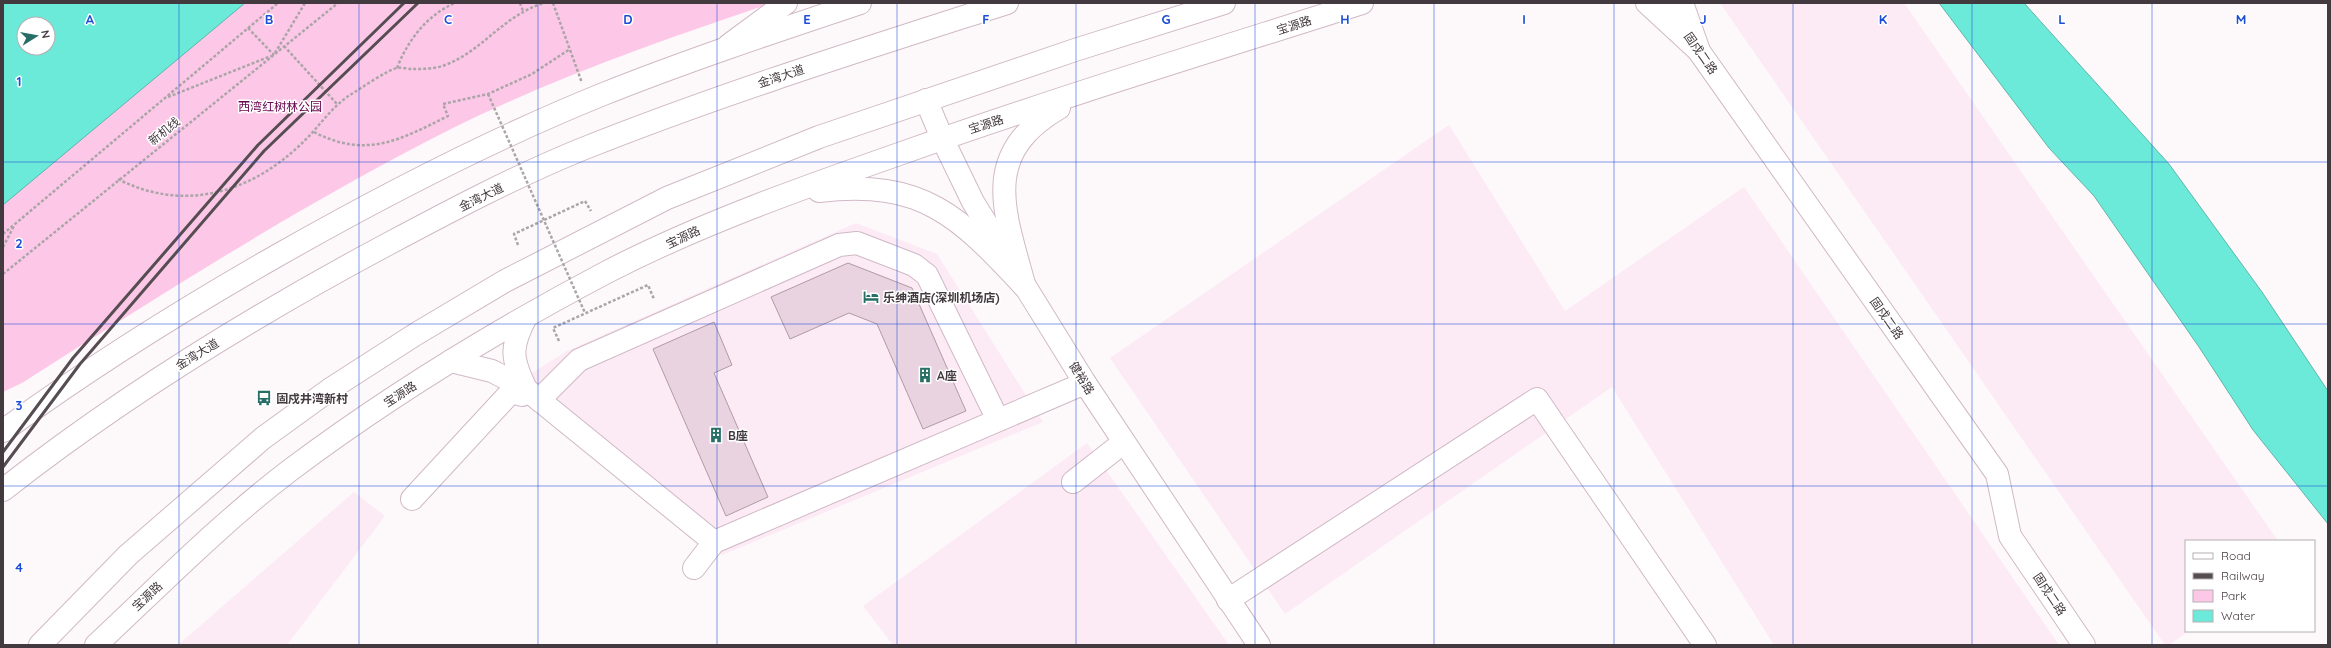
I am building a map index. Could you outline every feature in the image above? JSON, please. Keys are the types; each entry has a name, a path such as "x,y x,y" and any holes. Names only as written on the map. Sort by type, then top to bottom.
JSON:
{"main road":[{"path":"726,47 786,3"},
{"path":"3,431 40,403 136,340 240,277 372,202 543,120 599,96 726,47 860,3"},
{"name":"金湾大道","path":"3,490 58,446 182,362 330,274 490,191 578,151 719,97 1007,3"},
{"path":"40,645 128,555 263,438 332,388 416,334 505,281 667,198 819,137 926,100 1224,3"},
{"name":"宝源路","path":"96,645 219,530 287,473 353,425 451,361 526,317 616,268 689,233 763,202 942,138 1362,3"},
{"path":"1647,3 1699,51"},
{"name":"固戍二路","path":"1665,3 1997,474 2010,536 2084,645"},
{"path":"1682,3 1699,51"},
{"path":"1025,287 1012,240 1006,207 1004,187 1008,158 1021,137 1032,126 1089,90"},
{"name":"健裕路","path":"926,100 942,138 973,202 1085,383 1259,645"},
{"path":"763,202 818,191 846,188 894,191 927,203 954,217 985,244 1025,287"},
{"path":"530,397 579,360 839,245 858,244 914,265 927,275 998,420"},
{"path":"526,317 515,336 514,353 517,370 530,397"},
{"path":"451,361 492,371 530,397 714,542"},
{"path":"694,568 714,542 1085,383"},
{"path":"412,500 511,392 530,397"},
{"path":"1228,600 1537,399 1705,645"},
{"path":"3,417 40,403"},
{"path":"1073,482 1124,442"}],"path":[{"path":"3,234 278,3"},
{"path":"165,97 274,55 305,3"},
{"name":"新机线","path":"3,274 118,179 338,3"},
{"path":"397,68 403,53 430,18 455,3"},
{"path":"520,3 523,11"},
{"path":"118,179 129,185 183,197 203,196 236,186 270,169 285,159 314,132 338,104 397,68 427,69 445,66 466,55 523,11 544,3"},
{"path":"553,3 583,84"},
{"path":"248,28 274,55"},
{"path":"284,46 338,104"},
{"path":"314,132 330,140 348,145 384,145 408,136 448,116 443,104 488,94 532,74 570,49"},
{"path":"488,94 585,313"},
{"path":"518,245 514,234 585,201 590,211"},
{"path":"3,247 14,225"},
{"path":"559,342 553,328 556,326 648,285 654,299"}],"shaded area":[{"path":"1720,3 1904,3 2277,540 2185,540 2185,632 2188,632 2169,645 2165,645"},
{"path":"1449,125 1565,311 1744,187 2059,645 1774,645 1612,387 1285,614 1110,358"},
{"path":"856,223 937,254 1043,422 722,555 506,389 567,351"},
{"path":"1087,443 1229,645 893,645 863,606"},
{"path":"354,492 385,516 287,645 178,645"}],"green space":[{"name":"西湾红树林公园","path":"130,3 772,3 608,61 528,93 449,130 340,189 232,251 22,383 3,392 3,90 53,56 56,56 56,54"}],"water":[{"path":"3,3 245,3 3,205"},
{"path":"1939,3 2024,3 2169,164 2262,292 2328,391 2328,524 2253,430 2199,347 2094,196 2049,148"}],"building":[{"name":"A座","path":"848,263 912,288 966,411 923,429 877,324 849,313 790,339 771,297"},
{"name":"B座","path":"714,322 732,365 714,373 768,497 726,516 653,349"}],"railway":[{"path":"3,452 73,358 258,145 404,3"},
{"path":"3,467 80,364 264,151 418,3"}],"place":[{"name":"乐绅酒店(深圳机场店)","path":"871,297"},
{"name":"A座","path":"925,375"},
{"name":"固戍井湾新村","path":"264,398"},
{"name":"B座","path":"716,435"}]}
